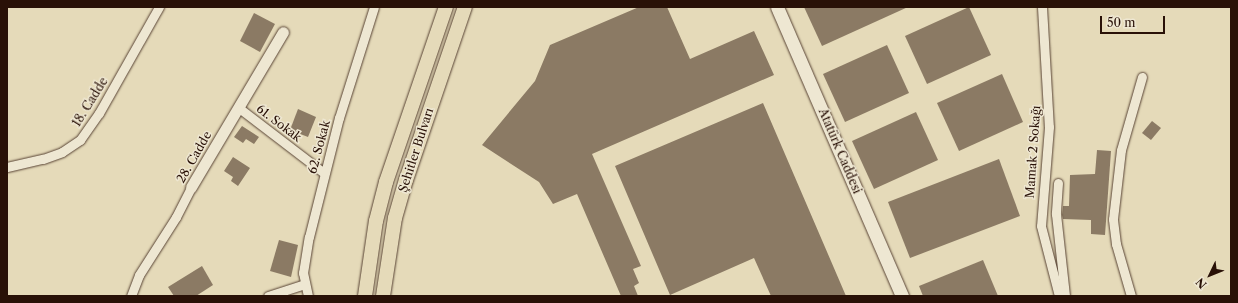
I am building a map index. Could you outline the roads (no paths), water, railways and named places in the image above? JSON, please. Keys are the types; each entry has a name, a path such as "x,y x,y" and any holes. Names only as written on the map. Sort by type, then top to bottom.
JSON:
{"main road":[{"name":"Şehitler Bulvarı","path":"365,296 376,221 386,182 446,7"},
{"name":"Şehitler Bulvarı","path":"383,296 395,218 406,180 464,7"},
{"name":"Atatürk Caddesi","path":"777,7 902,296"}],"street":[{"name":"18. Cadde","path":"7,167 43,159 62,152 84,135 99,113 159,7"},
{"name":"62. Sokak","path":"308,296 304,284 304,259 324,173 374,7"},
{"name":"Mamak 2 Sokağı","path":"1042,7 1049,127 1041,226 1059,296"},
{"name":"28. Cadde","path":"131,296 139,275 176,217 191,187 284,32"},
{"path":"1131,296 1116,244 1113,219 1121,150 1142,77"},
{"name":"61. Sokak","path":"239,108 324,173"},
{"path":"1058,184 1056,214 1065,296"},
{"path":"268,296 304,284"}]}
